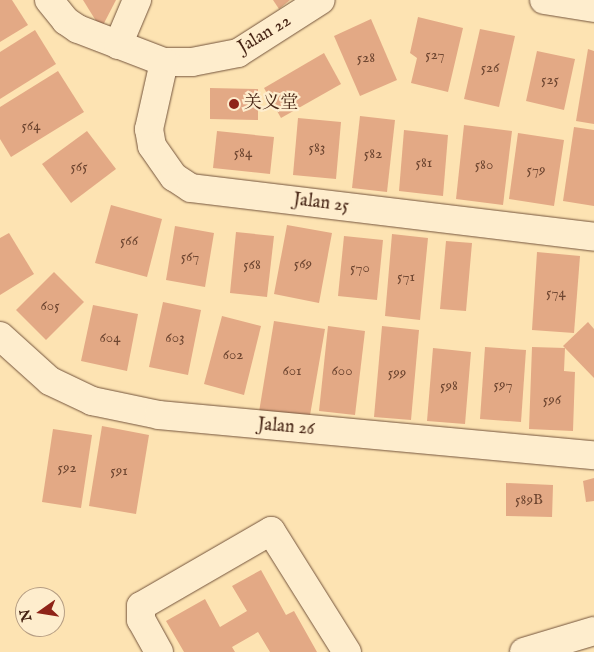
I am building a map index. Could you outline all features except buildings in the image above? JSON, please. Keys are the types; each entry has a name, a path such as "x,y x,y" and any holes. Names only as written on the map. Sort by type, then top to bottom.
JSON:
{"street":[{"name":"Jalan 22","path":"49,0 72,25 164,62 192,62 238,53 321,0"},
{"path":"118,45 137,0"},
{"path":"544,0 594,8"},
{"name":"Jalan 25","path":"164,62 149,129 152,146 174,177 191,188 594,237"},
{"name":"Jalan 26","path":"0,336 50,380 92,401 159,415 594,455"},
{"path":"159,652 141,620 141,606 271,531 347,652"},
{"path":"524,652 594,631"}],"place":[{"name":"关义堂","path":"234,104"}]}
